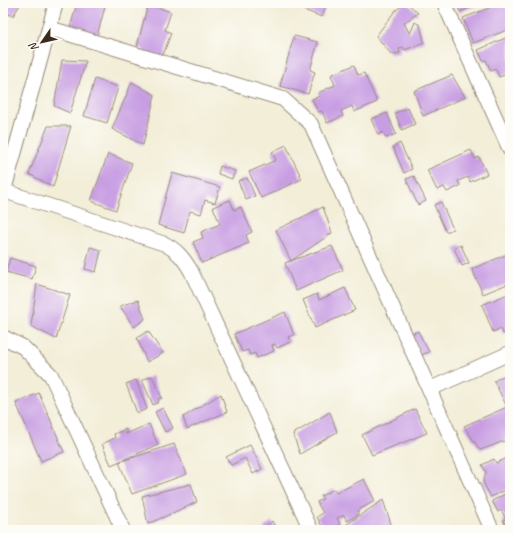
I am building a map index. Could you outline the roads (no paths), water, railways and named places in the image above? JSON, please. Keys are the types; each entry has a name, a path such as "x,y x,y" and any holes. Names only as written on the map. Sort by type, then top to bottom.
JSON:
{"street":[{"path":"56,3 3,192 165,244 175,250 183,258 194,278 311,530"},
{"path":"444,3 510,150"},
{"path":"49,28 283,100 311,124 492,530"},
{"path":"3,337 23,347 51,375 123,530"},
{"path":"430,389 510,353"}]}
